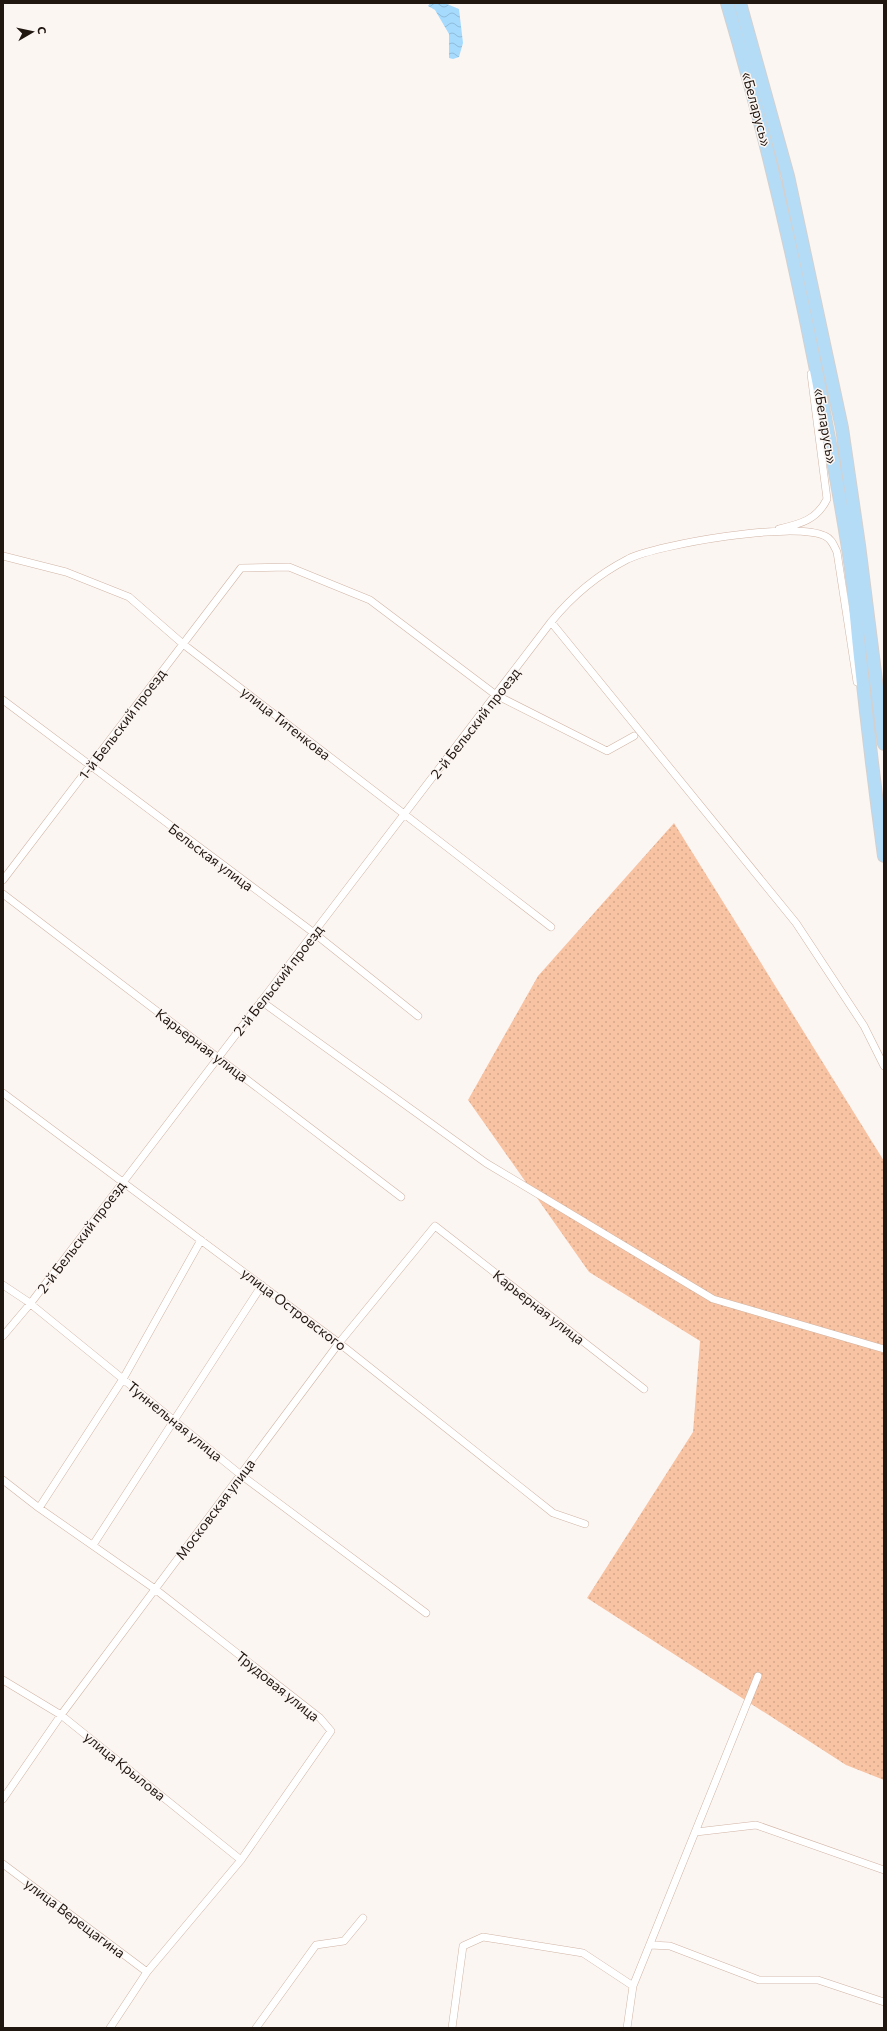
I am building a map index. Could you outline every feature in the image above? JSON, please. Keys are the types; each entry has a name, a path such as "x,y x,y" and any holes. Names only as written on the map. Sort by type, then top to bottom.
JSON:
{"highway":[{"name":"«Беларусь»","path":"727,3 752,89 804,304 830,442 848,550 872,770 884,856"},
{"name":"«Беларусь»","path":"740,3 788,176 842,428 859,545 884,744"}],"street":[{"path":"763,532 793,526 812,519 822,508 826,498 804,304"},
{"path":"763,532 815,533 826,536 834,545 872,770"},
{"name":"2-й Бельский проезд","path":"3,1336 30,1304 122,1181 568,601 590,582 615,566 642,553 675,545 763,532"},
{"name":"улица Титенкова","path":"3,556 66,572 129,597 183,644 551,927"},
{"name":"1-й Бельский проезд","path":"3,880 241,568 288,567 370,600 496,695"},
{"path":"551,622 796,923 864,1026 884,1066"},
{"path":"496,695 607,751 634,736"},
{"name":"Бельская улица","path":"3,700 314,933 418,1016"},
{"name":"Карьерная улица","path":"3,894 401,1197"},
{"path":"261,1001 486,1163 713,1299 884,1349"},
{"name":"улица Островского","path":"3,1093 339,1343 554,1513 585,1524"},
{"name":"Карьерная улица","path":"435,1226 644,1389"},
{"name":"Московская улица","path":"3,1799 61,1714 339,1343 435,1226"},
{"path":"39,1508 123,1379 201,1240"},
{"name":"Туннельная улица","path":"3,1285 30,1304 240,1475 426,1613"},
{"path":"93,1545 262,1285"},
{"name":"Трудовая улица","path":"3,1480 39,1508 155,1588 320,1718 331,1731 241,1860 147,1972 110,2028"},
{"path":"627,2028 633,1986 758,1676"},
{"name":"улица Крылова","path":"3,1680 61,1714 241,1860"},
{"path":"696,1832 756,1825 884,1870"},
{"name":"улица Верещагина","path":"3,1864 147,1972"},
{"path":"256,2028 316,1945 344,1941 362,1918"},
{"path":"452,2028 463,1946 483,1937 583,1953 633,1986"},
{"path":"650,1945 670,1946 759,1980 818,1980 884,2002"}],"shaded area":[{"path":"674,823 884,1161 884,1780 846,1765 587,1598 693,1432 700,1341 589,1272 468,1100 538,976"}],"water":[{"path":"430,3 447,4 459,9 463,43 459,57 453,59 449,58 449,34 435,10 428,6"}]}
